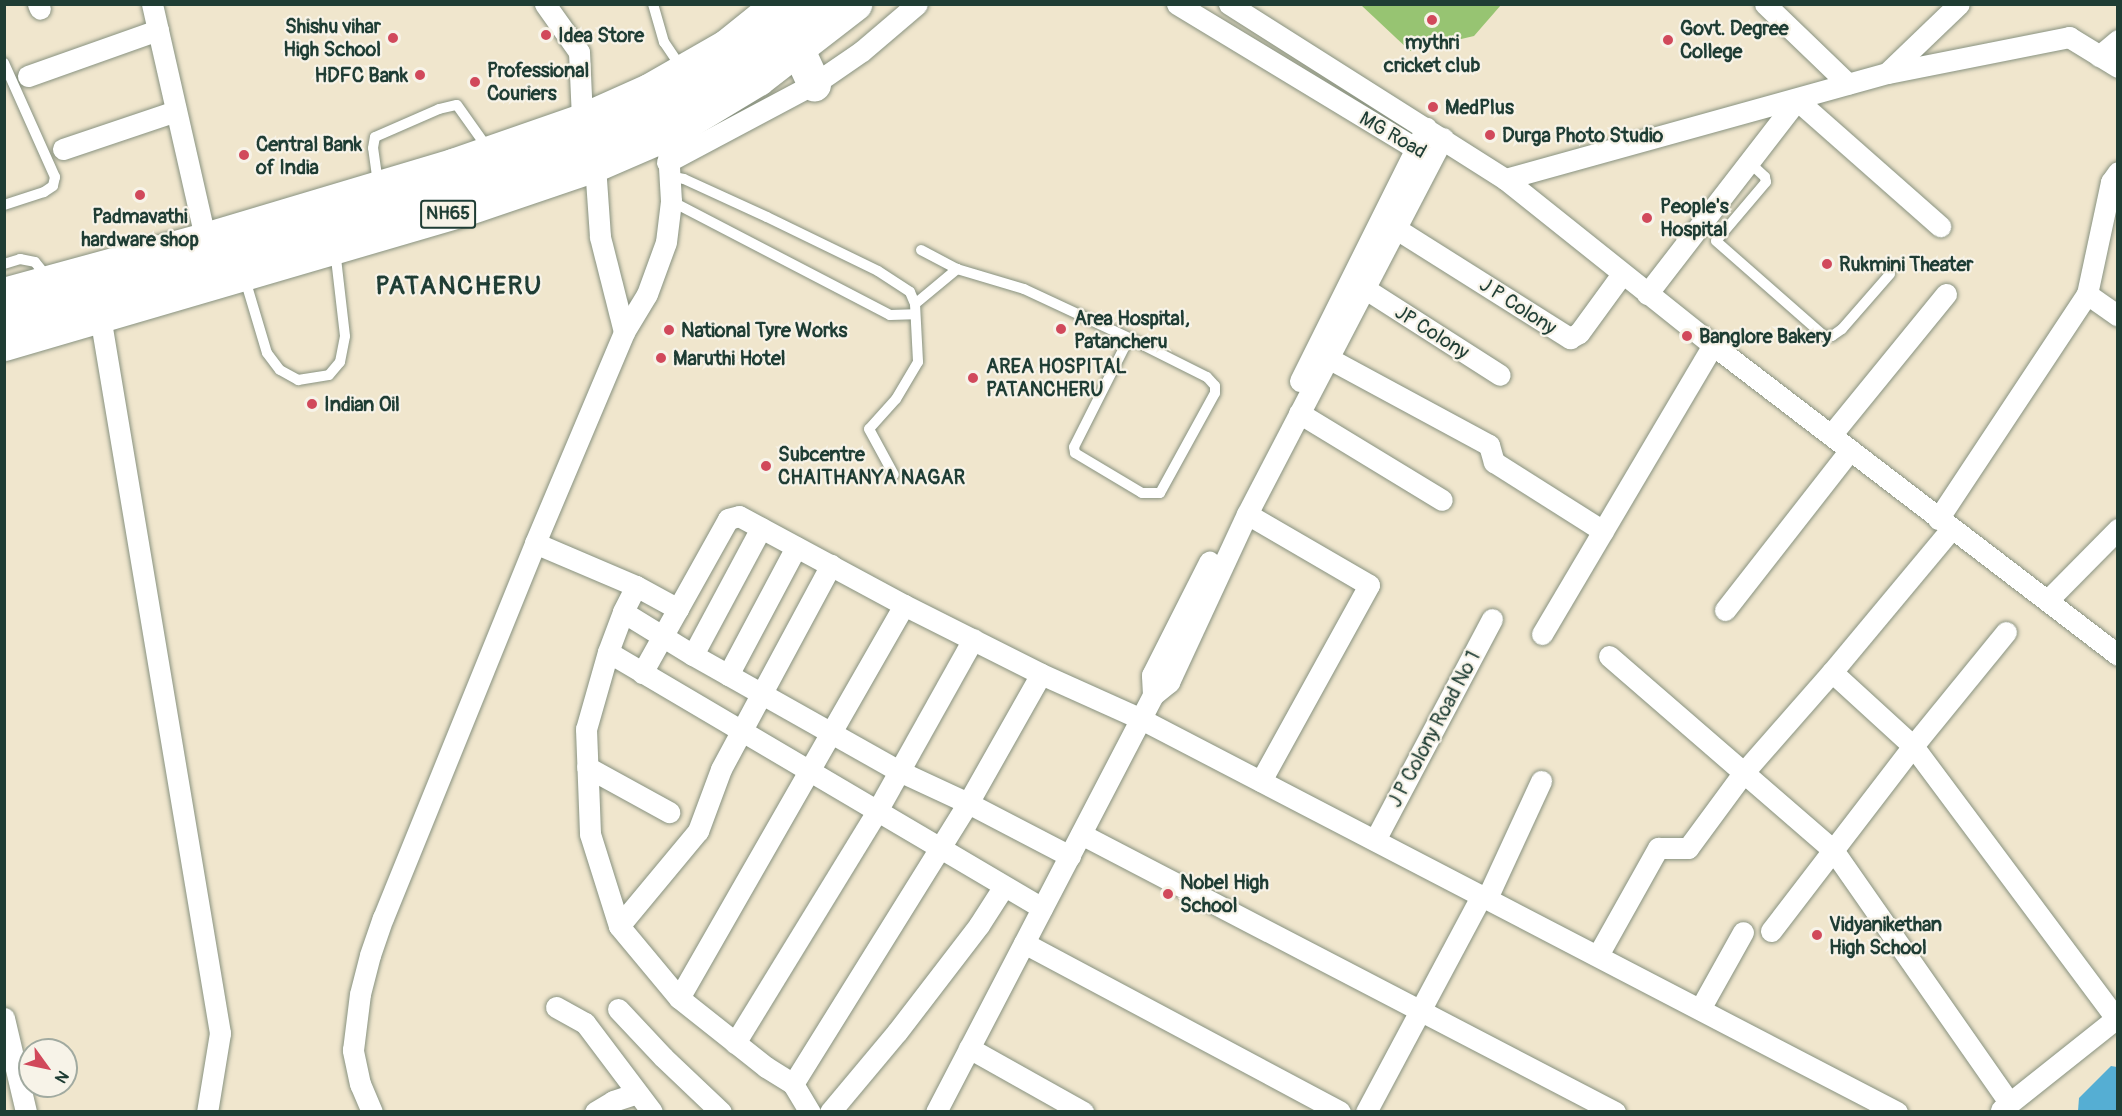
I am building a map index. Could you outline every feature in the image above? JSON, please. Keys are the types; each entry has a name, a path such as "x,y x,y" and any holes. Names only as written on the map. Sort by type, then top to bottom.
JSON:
{"highway":[{"name":"NH65","path":"4,315 457,186 586,139 658,105 741,56 813,4"},
{"name":"NH65","path":"4,344 335,247 457,186 595,165 668,157 758,79 855,4"},
{"path":"798,50 814,84"}],"street":[{"path":"152,4 205,238"},
{"path":"545,4 579,52 582,119"},
{"path":"4,293 205,238 379,186 457,186 490,152 582,119 649,89 726,45 777,4"},
{"path":"370,1111 360,1084 353,1050 360,994 370,955 535,543 624,332 647,294 666,243 671,201 668,157 814,84 862,51 917,4"},
{"name":"MG Road","path":"1177,4 1424,153 1466,154"},
{"name":"MG Road","path":"1229,4 1466,154"},
{"path":"1765,4 1848,84"},
{"path":"1888,73 1959,4"},
{"path":"28,76 158,30"},
{"path":"1505,179 1888,73 2068,38 2108,61 2118,40"},
{"path":"1647,294 1797,100"},
{"path":"1797,100 1940,225"},
{"path":"63,149 176,111"},
{"path":"936,1112 1141,719 1434,133"},
{"path":"1158,684 1395,228 1424,153"},
{"path":"1466,154 1505,179 1647,294 2118,655"},
{"path":"595,165 600,237 624,332"},
{"path":"1598,956 1658,848 1688,848 1744,772 1832,672 1945,524 2087,294 2111,182 2118,172"},
{"name":"J P Colony","path":"1395,228 1570,338 1579,333 1622,273"},
{"name":"JP Colony","path":"1364,288 1500,375"},
{"path":"1831,435 1946,294"},
{"path":"2087,294 2118,316"},
{"path":"100,316 220,1033 207,1112"},
{"path":"1542,634 1713,345"},
{"path":"1328,358 1489,445 1494,462 1603,531"},
{"path":"1299,413 1442,500"},
{"path":"1725,610 1850,450"},
{"path":"1247,514 1369,585 1261,781"},
{"path":"642,673 728,519 739,516 904,605 1041,674 1141,719 1897,1112"},
{"path":"693,655 761,528"},
{"path":"2048,600 2118,529"},
{"path":"535,543 636,586 678,609"},
{"path":"728,675 796,547"},
{"path":"619,926 698,831 721,769 831,566"},
{"path":"636,586 623,612 608,652 586,729 590,834 619,926 679,998 766,1067 793,1084 810,1112"},
{"path":"679,998 771,841 807,770 904,605"},
{"path":"623,612 693,655 899,771 968,803 1070,856"},
{"name":"J P Colony Road No 1","path":"1375,840 1492,619"},
{"path":"1771,932 1913,746 2006,632"},
{"path":"735,1043 877,811 973,639"},
{"path":"608,652 1042,908"},
{"path":"1609,656 1833,850 2004,1107 2117,1018 1913,746 1832,672"},
{"path":"793,1084 968,803 1041,674"},
{"path":"588,767 669,812"},
{"path":"1366,1112 1484,897 1541,781"},
{"path":"1081,834 1615,1112"},
{"path":"830,1112 979,925 1004,886"},
{"path":"1700,1009 1743,932"},
{"path":"1024,943 1341,1112"},
{"path":"556,1007 585,1023 652,1112"},
{"path":"618,1009 663,1057 721,1112"},
{"path":"4,1018 26,1112"},
{"path":"969,1048 1079,1110"},
{"path":"595,1112 613,1101 637,1093"}],"lane":[{"path":"653,4 664,42 682,69"},
{"path":"4,63 56,177 53,186 44,192 4,205"},
{"path":"379,186 373,148 375,137 440,109 457,105 490,152"},
{"path":"668,157 684,179 878,271 910,292 915,309 918,362 896,399 869,429 894,475"},
{"path":"1716,241 1766,182 1765,177 1749,162"},
{"path":"671,201 890,315 915,309 957,269"},
{"path":"1699,227 1824,336 1832,336 1842,329 1890,274"},
{"path":"243,274 267,352 280,370 298,380 329,375 340,363 345,336 335,247"},
{"path":"921,250 957,269 1024,288 1129,338 1207,377 1215,386 1215,393 1160,492 1142,493 1075,453 1074,447 1129,338"},
{"path":"4,264 20,260 35,262 50,280"}],"green space":[{"name":"mythri cricket club","path":"1361,5 1501,5 1474,36 1410,51"}],"water":[{"path":"2111,1066 2117,1067 2117,1111 2078,1111 2079,1098"}],"place":[{"name":"mythri cricket club","path":"1432,20"},
{"name":"Idea Store","path":"546,35"},
{"name":"Shishu vihar High School","path":"393,38"},
{"name":"Govt. Degree College","path":"1668,40"},
{"name":"HDFC Bank","path":"420,75"},
{"name":"Professional Couriers","path":"475,82"},
{"name":"MedPlus","path":"1433,107"},
{"name":"Durga Photo Studio","path":"1490,135"},
{"name":"Central Bank of India","path":"244,155"},
{"name":"Padmavathi hardware shop","path":"140,195"},
{"name":"People's Hospital","path":"1647,218"},
{"name":"Rukmini Theater","path":"1827,264"},
{"name":"Area Hospital, Patancheru","path":"1061,329"},
{"name":"National Tyre Works","path":"669,330"},
{"name":"Banglore Bakery","path":"1687,336"},
{"name":"Maruthi Hotel","path":"661,358"},
{"name":"AREA HOSPITAL PATANCHERU","path":"973,378"},
{"name":"Indian Oil","path":"312,404"},
{"name":"Subcentre CHAITHANYA NAGAR","path":"766,466"},
{"name":"Nobel High School","path":"1168,894"},
{"name":"Vidyanikethan High School","path":"1817,935"}],"district":[{"name":"PATANCHERU","path":"459,287"}]}
